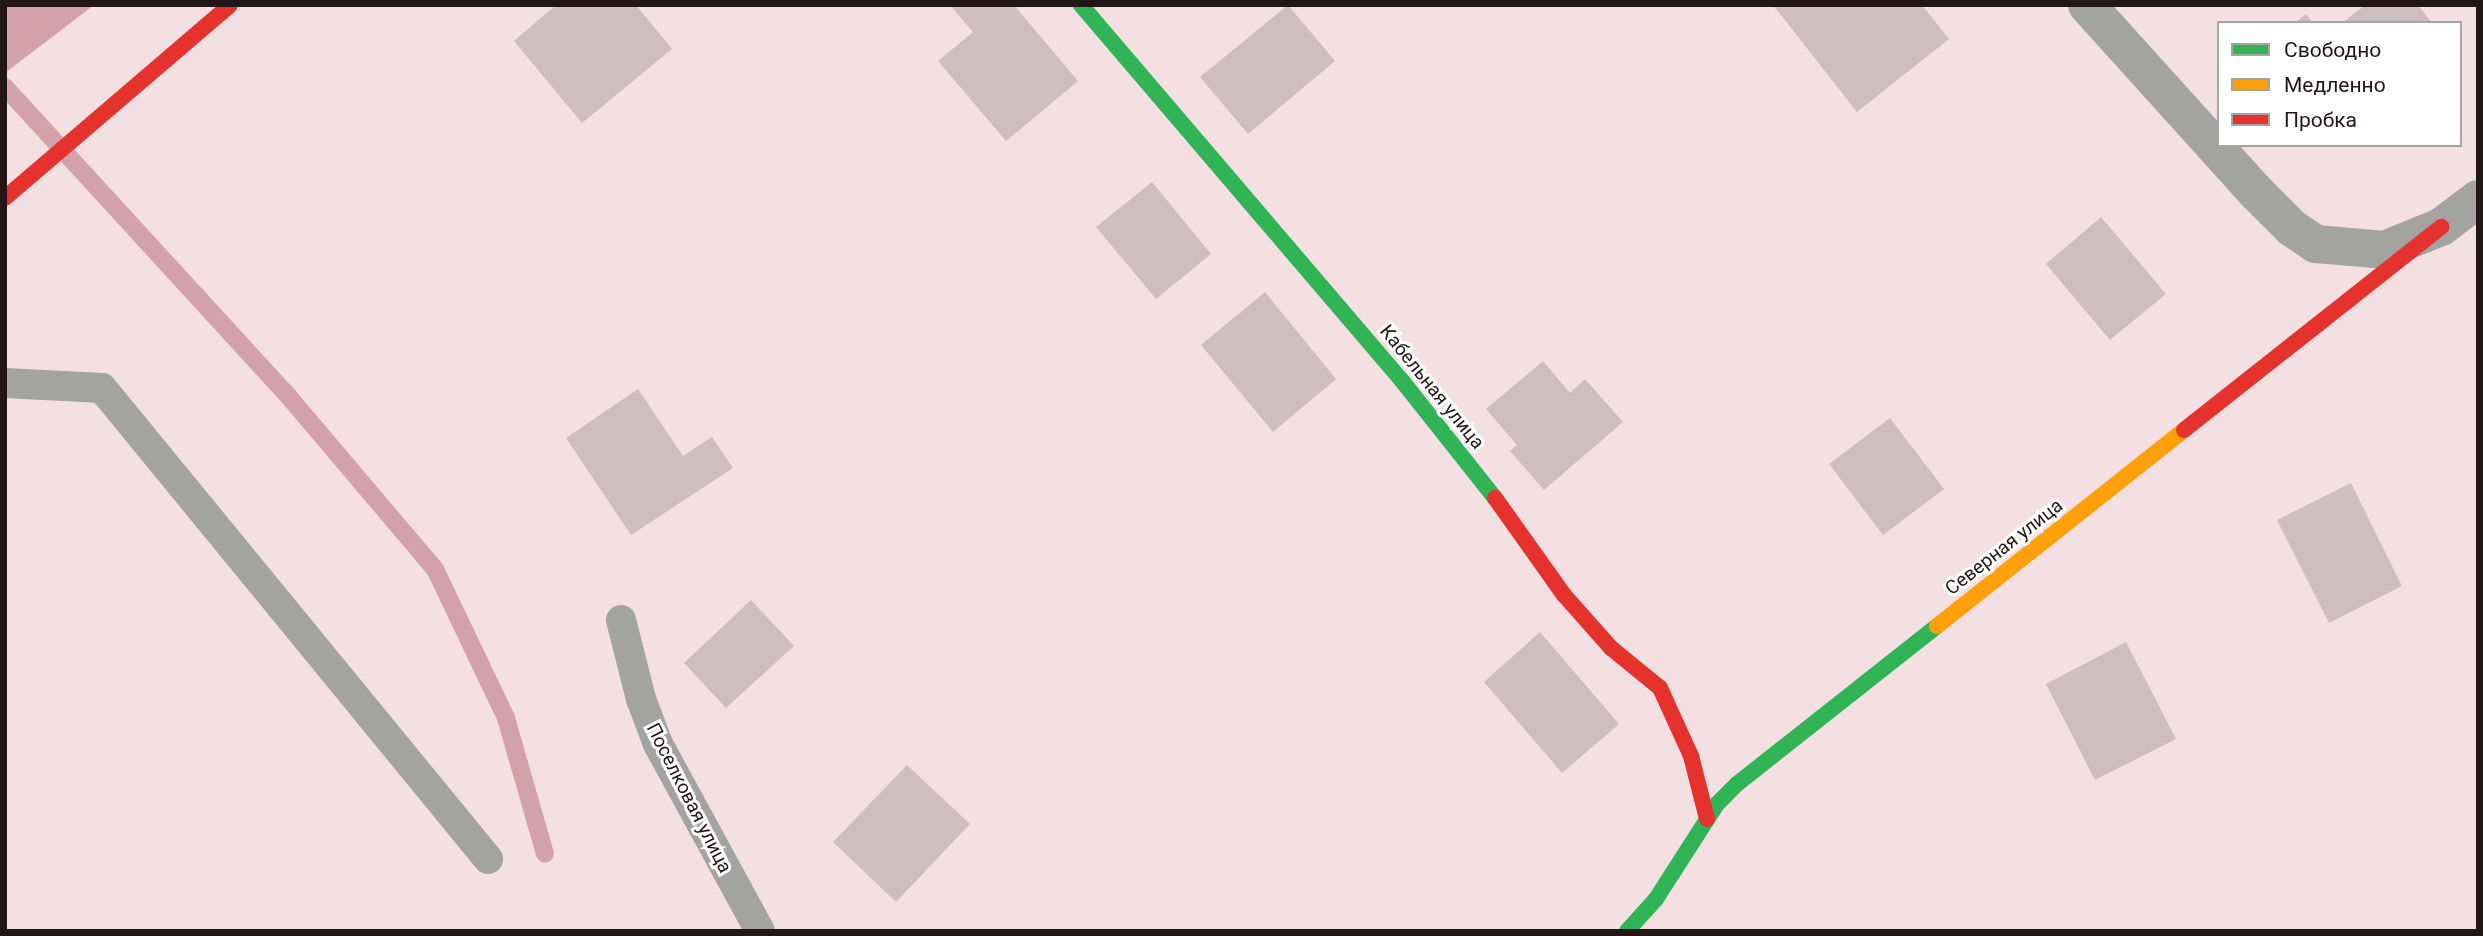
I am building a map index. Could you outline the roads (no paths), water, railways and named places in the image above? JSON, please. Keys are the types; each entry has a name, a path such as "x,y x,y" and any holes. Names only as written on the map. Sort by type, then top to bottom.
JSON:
{"street":[{"path":"5,198 230,5"},
{"name":"Кабельная улица","path":"1081,5 1403,382 1564,595 1611,648 1660,688 1691,756 1707,819"},
{"path":"2087,5 2256,192 2292,228 2316,244 2384,250 2441,227 2478,199"},
{"name":"Северная улица","path":"1627,931 1656,899 1707,819 1737,783 2441,227"}],"lane":[{"path":"5,383 102,388 488,859"},
{"name":"Поселковая улица","path":"621,620 641,699 658,744 760,931"}],"waterway":[{"path":"5,87 289,397 435,569 506,718 545,854"}]}
